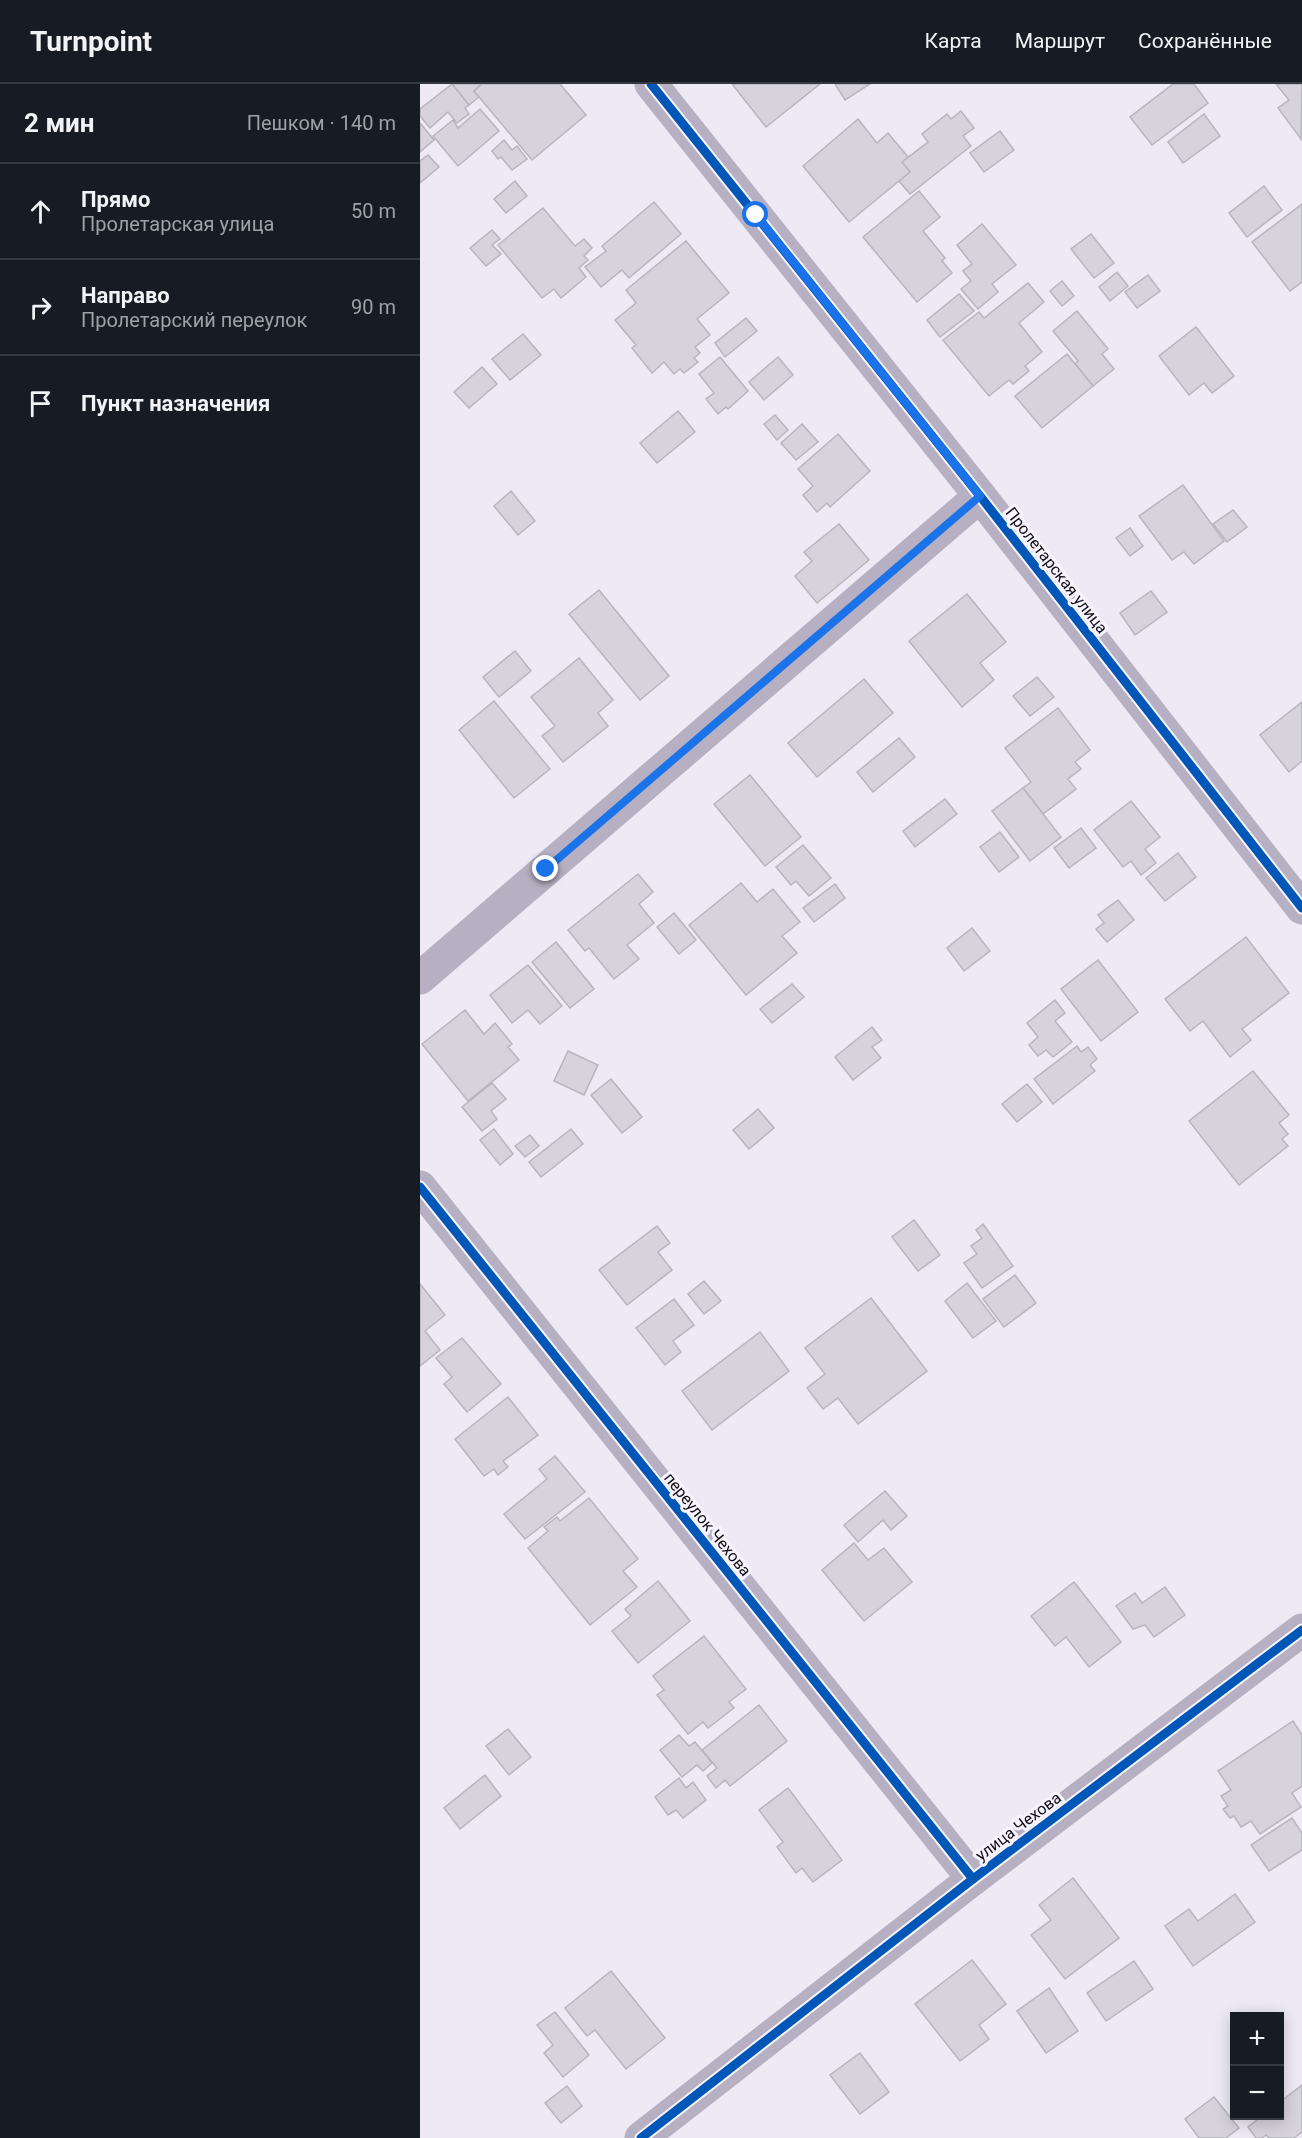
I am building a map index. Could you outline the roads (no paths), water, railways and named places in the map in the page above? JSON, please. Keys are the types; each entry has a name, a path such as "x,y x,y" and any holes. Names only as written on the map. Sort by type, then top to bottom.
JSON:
{"street":[{"name":"Пролетарская улица","path":"651,84 980,496 1302,908"},
{"path":"420,978 980,496"},
{"name":"переулок Чехова","path":"420,1187 973,1879"},
{"name":"улица Чехова","path":"641,2138 973,1879 1302,1630"}]}
